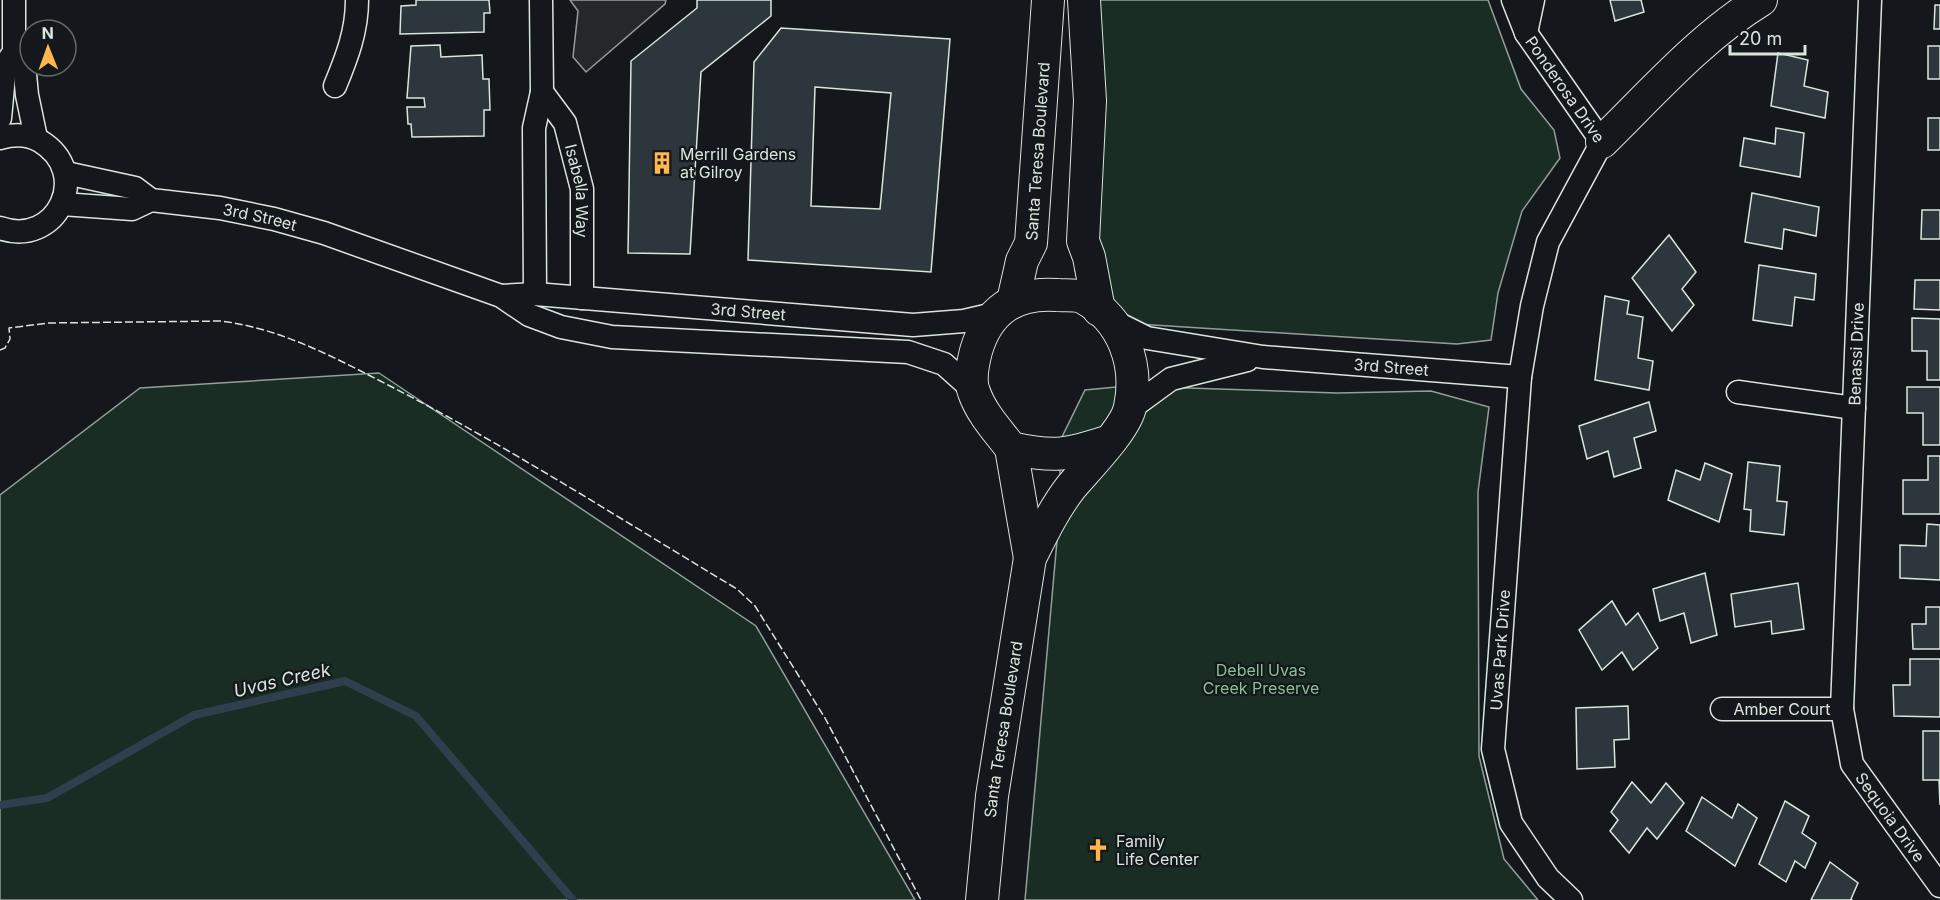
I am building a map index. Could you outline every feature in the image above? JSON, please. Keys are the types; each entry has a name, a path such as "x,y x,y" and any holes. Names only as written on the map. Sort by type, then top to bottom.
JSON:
{"main road":[{"name":"Santa Teresa Boulevard","path":"1004,307 1031,243 1048,0"},
{"path":"1084,0 1090,101 1083,241 1107,316 1125,343 1132,367 1130,409 1110,441 1069,454 1042,455 1011,448 986,415 973,390 972,365 980,340 1004,307 1043,294 1082,297 1107,316"},
{"path":"1602,142 1686,59 1738,14 1761,0"},
{"name":"Santa Teresa Boulevard","path":"982,900 985,852 1030,558 1046,526 1070,489 1110,441"},
{"name":"Santa Teresa Boulevard","path":"1011,448 1030,558"}],"street":[{"path":"0,118 5,65 14,52 14,0"},
{"path":"335,86 350,51 357,16 357,0"},
{"path":"535,294 534,128 542,92 541,0"},
{"path":"1514,0 1526,33"},
{"name":"Ponderosa Drive","path":"1520,377 1532,306 1548,242 1602,142 1526,33 1533,0"},
{"name":"Benassi Drive","path":"1842,709 1870,0"},
{"path":"14,52 24,64 28,105 36,138"},
{"name":"Isabella Way","path":"542,92 565,123 582,189 582,298"},
{"path":"0,138 21,135 36,138 55,153 66,173 67,189 62,204 53,217 41,227 10,232 0,228"},
{"name":"3rd Street","path":"66,173 135,188 151,200 220,208 274,219 324,233 501,296 529,315 561,327 612,337 908,352 944,364 973,390"},
{"name":"3rd Street","path":"62,204 132,209 151,200"},
{"name":"3rd Street","path":"501,296 535,294 913,325 964,321 1004,307"},
{"name":"3rd Street","path":"1107,316 1147,338 1263,357 1520,377"},
{"name":"3rd Street","path":"1130,409 1171,379 1263,357"},
{"name":"Uvas Park Drive","path":"1520,377 1493,749 1511,823 1548,878 1571,900"},
{"path":"1738,392 1854,408"},
{"name":"Amber Court","path":"1722,709 1842,709"},
{"name":"Sequoia Drive","path":"1842,709 1852,764 1940,886"}],"green space":[{"path":"1091,0 1488,0 1521,89 1554,130 1560,158 1522,211 1498,293 1491,340 1457,344 1105,322 1082,297 1075,270"},
{"path":"379,373 756,626 915,900 0,900 0,495 140,388"},
{"name":"Debell Uvas Creek Preserve","path":"1127,386 1337,393 1431,391 1489,407 1478,492 1479,756 1504,859 1538,900 1025,900 1060,507 1060,441 1085,390"}],"shaded area":[{"path":"570,0 666,0 665,4 586,72 573,57 578,11"}],"building":[{"path":"416,0 489,0 490,13 484,13 484,32 400,34 401,6 416,5"},
{"name":"Merrill Gardens at Gilroy","path":"697,0 771,0 771,16 701,72 690,254 628,253 631,61 697,8"},
{"path":"1610,0 1641,0 1644,12 1615,21"},
{"path":"1935,5 1940,5 1940,29 1934,29"},
{"path":"781,28 950,39 931,272 748,260 754,62","holes":["815,87 891,93 880,209 811,206"]},
{"path":"440,45 441,57 482,55 483,79 489,79 490,110 484,110 484,136 412,137 411,124 408,124 407,107 425,107 424,98 407,98 411,46"},
{"path":"1928,46 1940,46 1940,79 1928,79"},
{"path":"1778,53 1808,60 1804,86 1828,92 1825,118 1771,106"},
{"path":"1928,118 1940,118 1940,150 1928,150"},
{"path":"1776,128 1804,133 1800,177 1740,166 1744,138 1775,144"},
{"path":"1752,193 1819,207 1816,236 1784,229 1782,249 1745,242"},
{"path":"1922,210 1940,210 1940,239 1921,239"},
{"path":"1669,235 1696,272 1682,289 1694,305 1672,331 1632,278"},
{"path":"1759,265 1816,274 1814,300 1795,297 1792,326 1753,320"},
{"path":"1915,280 1940,280 1940,310 1914,309"},
{"path":"1605,296 1629,301 1627,314 1643,317 1638,358 1653,361 1649,390 1595,380"},
{"path":"1912,318 1940,319 1940,380 1927,380 1927,351 1912,351"},
{"path":"1907,387 1940,387 1940,445 1923,445 1923,413 1907,413"},
{"path":"1649,402 1656,431 1634,438 1641,468 1614,477 1608,451 1587,459 1579,426"},
{"path":"1928,456 1940,456 1940,514 1903,514 1903,480 1928,480"},
{"path":"1748,462 1780,466 1777,501 1787,502 1784,535 1750,531 1751,510 1744,509"},
{"path":"1705,463 1732,474 1719,522 1668,500 1676,470 1700,480"},
{"path":"1927,524 1940,525 1940,580 1900,578 1900,545 1926,546"},
{"path":"1705,573 1717,635 1691,643 1684,613 1660,621 1653,589"},
{"path":"1798,583 1804,629 1772,634 1771,621 1735,627 1731,594"},
{"path":"1612,601 1626,625 1638,613 1658,648 1633,670 1622,652 1602,670 1579,630"},
{"path":"1926,607 1940,607 1940,649 1913,649 1912,624 1926,624"},
{"path":"1910,659 1940,659 1940,717 1894,716 1893,685 1910,685"},
{"path":"1628,706 1629,739 1614,740 1615,767 1577,769 1576,708"},
{"path":"1923,731 1940,731 1940,805 1939,780 1923,780"},
{"path":"1632,782 1651,803 1666,783 1684,803 1657,839 1647,828 1629,853 1610,831 1618,820 1611,812"},
{"path":"1702,797 1732,818 1738,804 1757,818 1735,866 1686,831"},
{"path":"1785,801 1809,816 1802,833 1816,843 1805,868 1795,861 1786,882 1759,864"},
{"path":"1830,862 1858,883 1852,900 1811,900"}],"waterway":[{"name":"Uvas Creek","path":"0,805 47,798 194,715 345,681 416,716 573,900"}],"fence":[{"path":"0,350 5,348 10,339 9,328 48,323 221,321 244,325 287,338 349,365 434,409 565,484 737,589 755,606 825,718 921,900"}],"place":[{"name":"Merrill Gardens at Gilroy","path":"662,163"},
{"name":"Family Life Center","path":"1098,850"}]}
